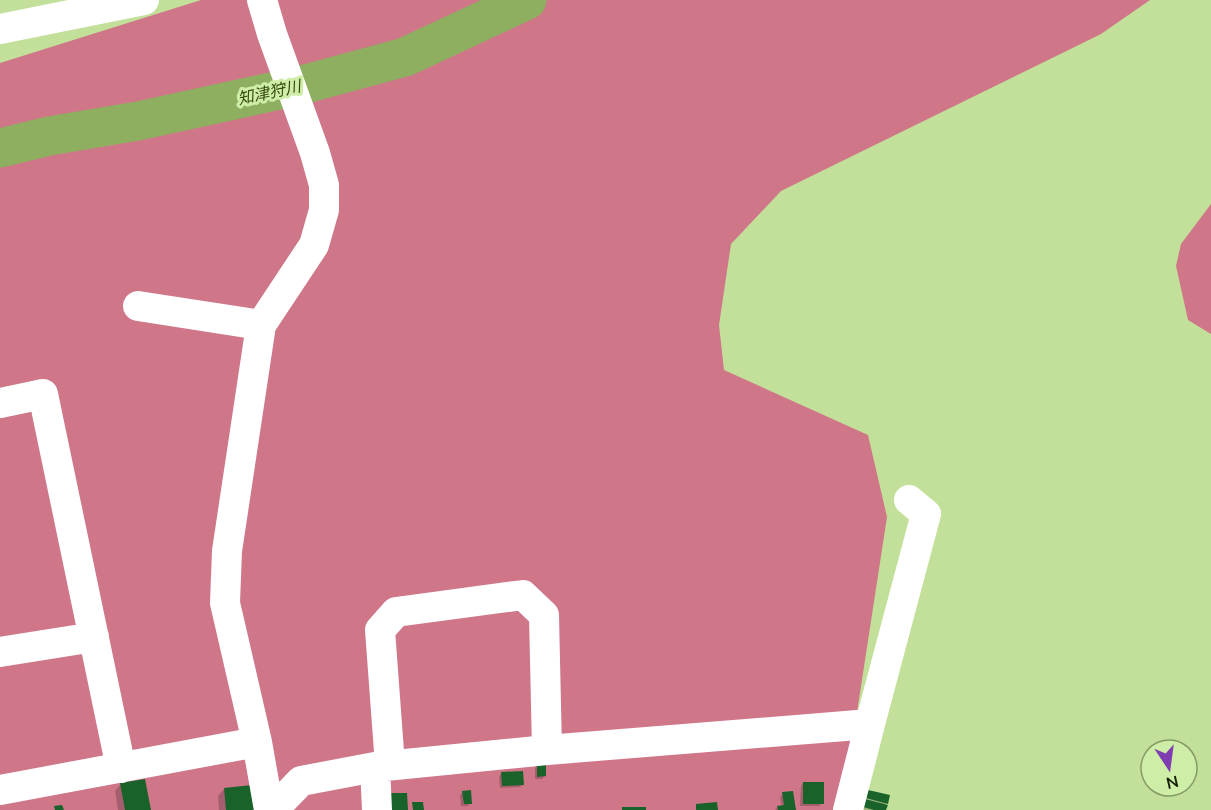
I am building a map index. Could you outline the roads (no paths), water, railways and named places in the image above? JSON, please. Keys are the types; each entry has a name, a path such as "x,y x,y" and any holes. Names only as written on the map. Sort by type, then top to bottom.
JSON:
{"street":[{"path":"0,29 144,0"},
{"path":"262,0 324,185 324,210 314,245 261,326 227,551 225,603 257,742 269,810"},
{"path":"138,306 261,326"},
{"path":"0,403 43,394 121,768"},
{"path":"848,810 926,514 909,500"},
{"path":"378,810 383,766 380,630 396,612 523,595 544,615 547,750"},
{"path":"0,652 94,637"},
{"path":"273,810 301,781 383,766 547,750 870,724"},
{"path":"0,790 257,742"}],"waterway":[{"name":"知津狩川","path":"0,148 298,86 405,57 527,0"}]}
